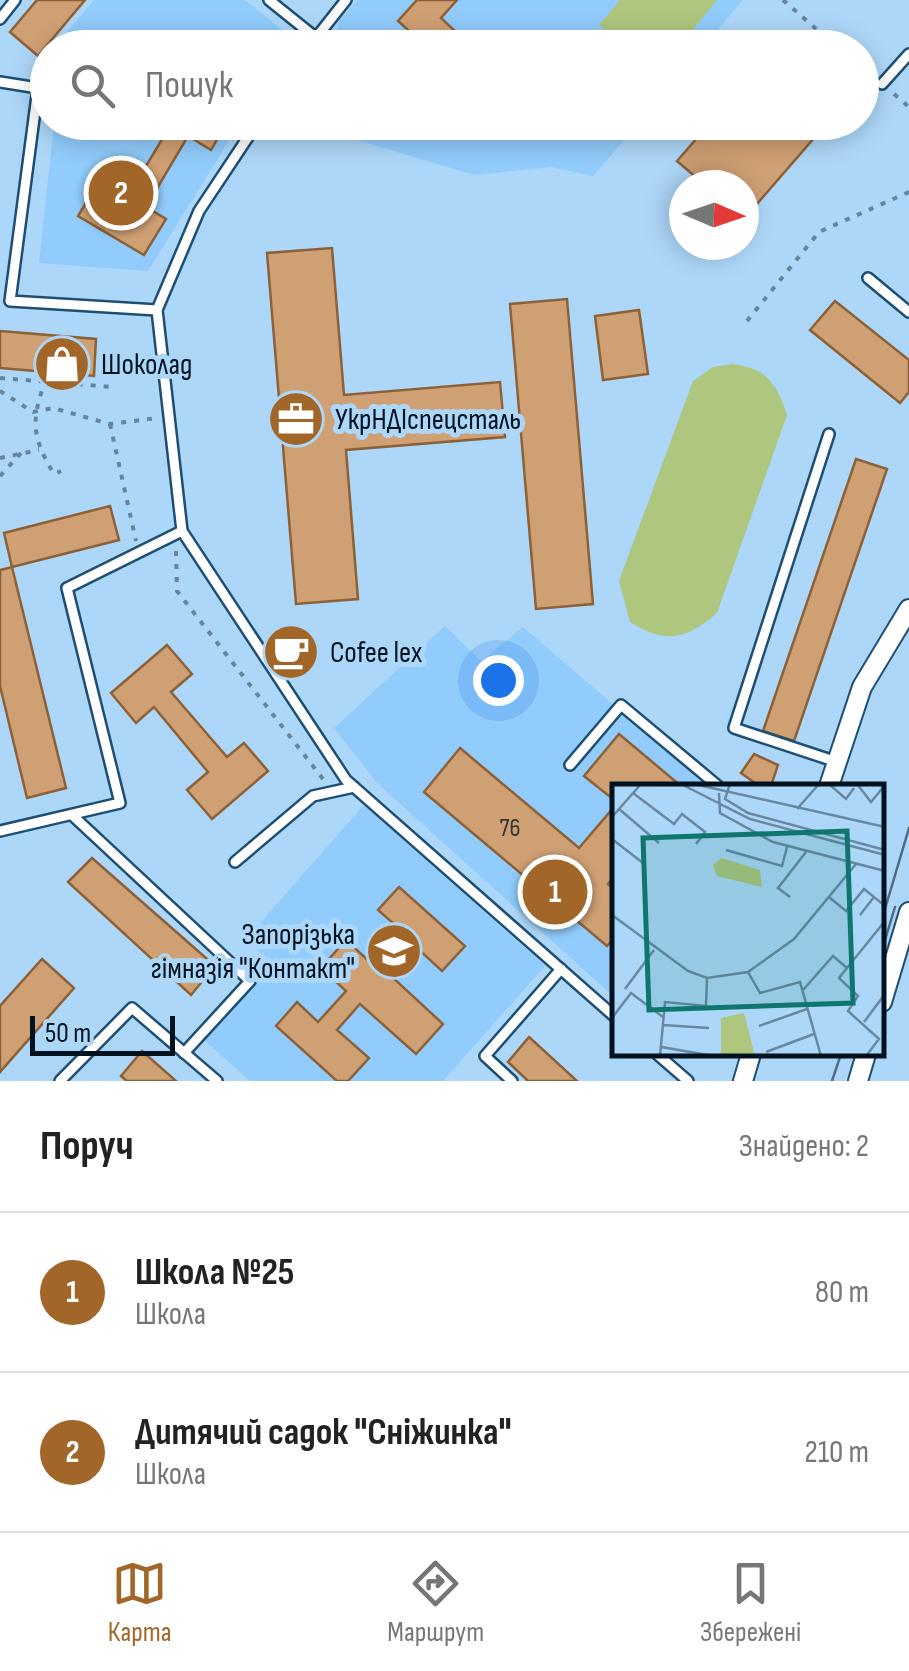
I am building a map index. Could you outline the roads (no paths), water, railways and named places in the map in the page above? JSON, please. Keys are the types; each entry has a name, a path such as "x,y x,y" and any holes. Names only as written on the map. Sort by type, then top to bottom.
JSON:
{"street":[{"path":"831,784 862,687 909,609"},
{"path":"884,995 909,912"},
{"path":"743,1081 750,1056"},
{"path":"858,1081 865,1056"}],"lane":[{"path":"0,19 15,0"},
{"path":"269,0 307,30"},
{"path":"320,30 346,0"},
{"path":"882,84 909,54"},
{"path":"0,82 30,87"},
{"path":"31,140 10,301 157,310"},
{"path":"246,140 200,211 157,310 182,531 354,786 612,1014"},
{"path":"868,278 909,312"},
{"path":"828,434 734,728 837,762"},
{"path":"0,831 120,803 67,588 182,531"},
{"path":"570,765 621,704 716,784"},
{"path":"235,862 313,796 354,786"},
{"path":"72,815 250,980 184,1053"},
{"path":"512,1081 485,1056 561,969"},
{"path":"60,1081 132,1008 217,1081"},
{"path":"659,1056 688,1081"}],"tram line":[{"path":"884,912 909,828"},
{"path":"884,943 895,907"},
{"path":"832,1081 840,1056"}],"place":[{"name":"Дитячий садок \"Сніжинка\"","path":"121,193"},
{"name":"Шоколад","path":"62,364"},
{"name":"УкрНДІспецсталь","path":"296,419"},
{"name":"Cofee lex","path":"291,652"},
{"name":"Школа №25","path":"555,892"},
{"name":"Запорізька гімназія \"Контакт\"","path":"394,951"}]}
